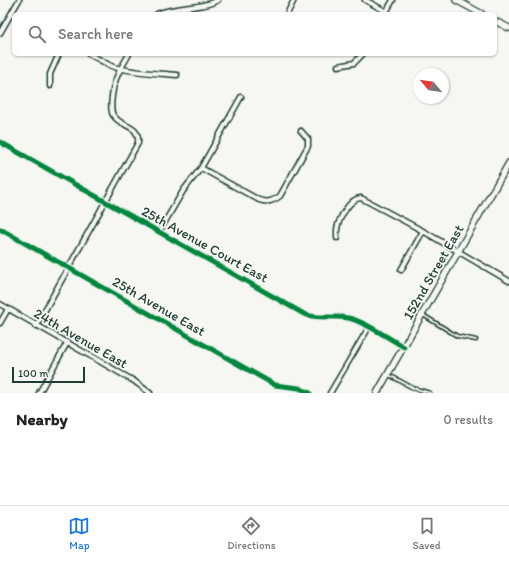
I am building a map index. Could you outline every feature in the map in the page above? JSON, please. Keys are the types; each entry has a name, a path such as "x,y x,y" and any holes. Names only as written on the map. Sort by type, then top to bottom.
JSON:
{"main road":[{"path":"459,1 478,12"},
{"path":"497,22 509,28"},
{"name":"152nd Street East","path":"377,393 509,163"}],"street":[{"path":"13,11 19,0"},
{"path":"163,12 175,8 209,4 218,0"},
{"path":"288,12 294,0"},
{"path":"365,0 384,12"},
{"path":"387,12 393,0"},
{"path":"0,33 12,13"},
{"path":"50,86 50,74 59,56"},
{"path":"93,56 113,66 137,72 177,75"},
{"path":"36,326 138,142 138,137 135,130 114,117 111,110 116,79 128,56"},
{"path":"338,66 354,63 361,56"},
{"path":"159,232 183,191 201,168 241,97"},
{"path":"201,168 259,200 273,201 280,196 308,146 308,139 302,131"},
{"name":"25th Avenue Court East","path":"0,142 304,314 313,317 346,318 357,320 404,347"},
{"path":"337,238 337,229 341,219 350,203 358,198 370,202 423,231 509,281"},
{"name":"25th Avenue East","path":"0,230 274,385 299,388 310,393"},
{"path":"401,270 423,231"},
{"name":"24th Avenue East","path":"0,304 134,381 150,393"},
{"path":"0,322 8,309"},
{"path":"330,393 369,327"},
{"path":"39,393 67,343"}],"lane":[{"path":"422,315 457,336 476,340"},
{"path":"388,374 413,388 430,393"}],"cycle path":[{"path":"0,142 304,314 315,317 348,318 369,326 404,347"},
{"path":"0,229 275,385 299,388 310,393"}]}
